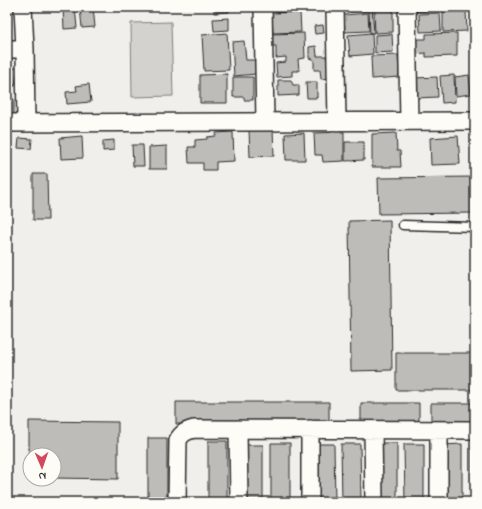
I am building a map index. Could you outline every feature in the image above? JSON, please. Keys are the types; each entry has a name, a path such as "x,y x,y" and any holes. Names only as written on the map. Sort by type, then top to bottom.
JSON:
{"street":[{"path":"23,7 26,123"},
{"path":"262,7 265,122"},
{"path":"335,7 337,122"},
{"path":"407,7 409,121"},
{"path":"7,49 25,48"},
{"path":"7,123 475,121"},
{"path":"177,502 178,440 181,434 194,429 475,430"},
{"path":"238,429 239,502"},
{"path":"310,430 310,502"},
{"path":"373,430 374,502"},
{"path":"438,430 439,502"}],"lane":[{"path":"403,225 475,227"}],"shaded area":[{"path":"171,22 173,96 132,97 131,23"}],"building":[{"path":"63,7 75,7 77,28 64,29"},
{"path":"80,7 93,7 95,27 82,28"},
{"path":"214,7 228,7 229,12 214,13"},
{"path":"276,7 291,7 291,11 276,12"},
{"path":"342,7 372,7 374,33 370,33 369,11 350,12 350,10 342,10"},
{"path":"414,7 441,7 442,11 414,12"},
{"path":"374,10 393,10 393,32 375,33"},
{"path":"466,11 467,31 443,32 443,12"},
{"path":"300,12 301,32 273,33 272,13"},
{"path":"368,13 369,31 345,32 344,15"},
{"path":"440,13 441,31 420,32 419,14"},
{"path":"229,18 229,30 214,31 213,19"},
{"path":"323,25 324,33 315,34 314,26"},
{"path":"227,33 229,70 204,71 202,35"},
{"path":"304,33 305,58 298,59 299,71 292,71 292,76 277,77 276,63 286,62 286,57 276,58 276,46 272,46 271,34"},
{"path":"372,33 373,54 350,56 348,35"},
{"path":"457,33 457,56 426,57 426,53 415,54 415,39 426,39 426,34"},
{"path":"392,34 393,52 375,53 375,35"},
{"path":"244,41 246,60 255,60 256,74 234,76 232,42"},
{"path":"316,46 317,56 326,56 329,78 321,79 320,70 314,70 314,60 309,58 309,47"},
{"path":"398,55 399,77 372,79 371,56"},
{"path":"7,68 17,68 15,86 7,85"},
{"path":"227,74 227,103 200,103 200,75"},
{"path":"454,75 455,102 442,103 440,76"},
{"path":"469,75 471,94 456,96 455,77"},
{"path":"233,77 253,77 253,100 244,100 244,97 233,97"},
{"path":"437,77 438,97 416,98 415,78"},
{"path":"278,80 291,80 293,85 299,85 299,95 278,96"},
{"path":"306,82 317,82 317,98 307,98"},
{"path":"89,84 91,102 67,104 66,92 77,91 76,86"},
{"path":"7,99 14,99 14,114 7,114"},
{"path":"273,129 274,156 250,157 249,130"},
{"path":"233,132 234,161 216,162 216,170 203,170 203,163 189,163 188,147 195,147 195,140 207,139 207,137 216,136 216,133"},
{"path":"344,132 344,161 323,162 322,155 315,155 314,133"},
{"path":"304,133 305,160 286,160 285,134"},
{"path":"396,133 397,151 400,151 401,167 372,167 372,134"},
{"path":"82,136 83,158 61,159 60,138"},
{"path":"458,136 460,164 431,165 430,138"},
{"path":"19,138 32,139 31,149 18,148"},
{"path":"114,140 114,150 103,151 103,141"},
{"path":"345,142 364,142 364,160 345,161"},
{"path":"132,145 143,145 144,166 133,166"},
{"path":"167,146 167,169 149,169 149,147"},
{"path":"33,174 47,174 48,220 33,220"},
{"path":"475,177 475,213 379,214 378,178"},
{"path":"390,220 392,370 351,371 349,221"},
{"path":"396,353 475,353 475,390 396,390"},
{"path":"176,402 329,402 329,423 176,424"},
{"path":"361,403 419,403 419,423 361,424"},
{"path":"431,403 475,403 475,423 431,423"},
{"path":"29,421 118,422 118,479 62,478 62,447 29,447"},
{"path":"148,438 167,438 167,502 148,502"},
{"path":"208,441 227,441 227,502 208,502"},
{"path":"271,443 290,443 290,502 271,502"},
{"path":"378,443 397,443 397,502 378,502"},
{"path":"315,444 334,444 335,502 316,502"},
{"path":"341,444 360,444 361,502 342,502"},
{"path":"404,444 424,444 424,502 405,502"},
{"path":"462,444 462,502 444,502 443,445"},
{"path":"244,445 263,445 263,502 244,502"},
{"path":"472,445 475,445 475,502 472,502"}]}
